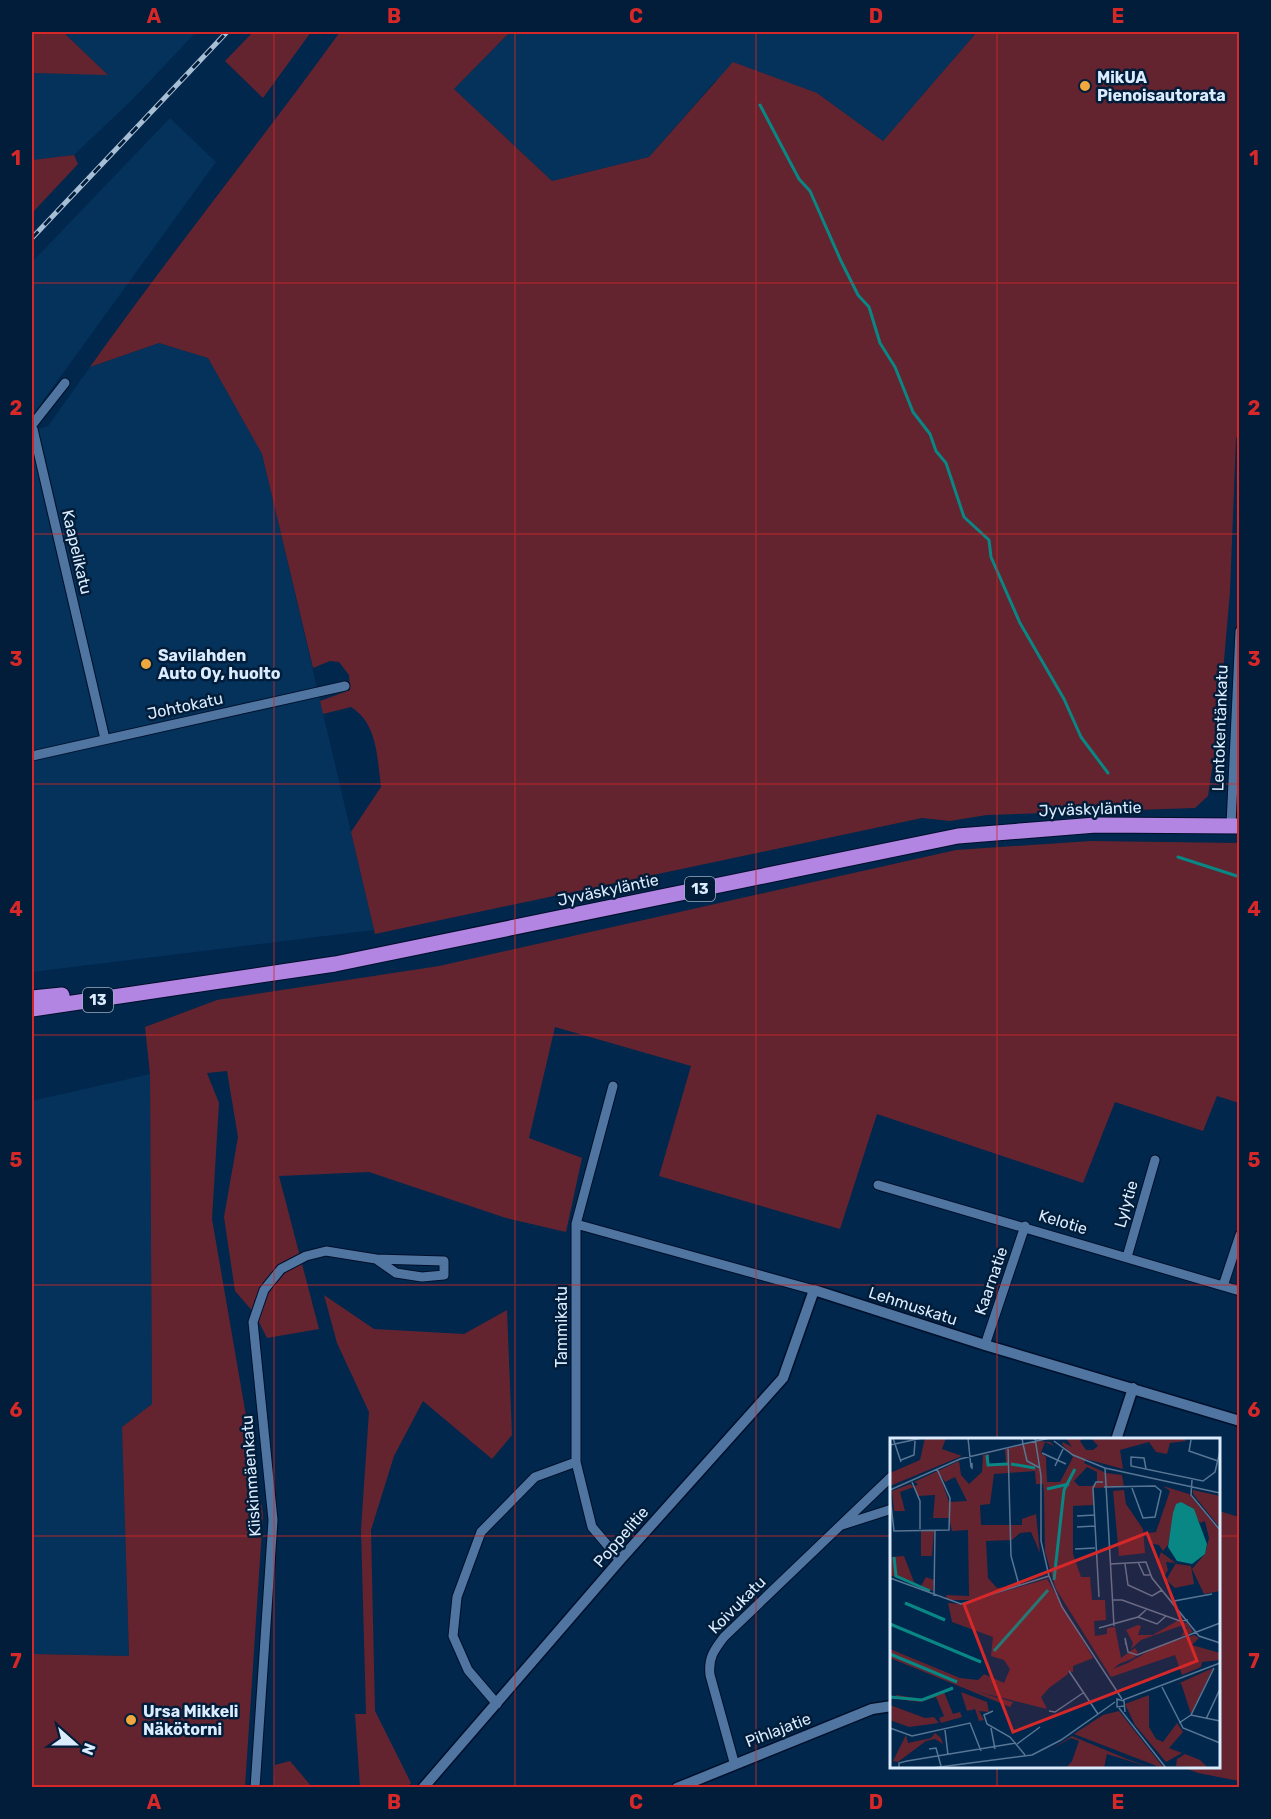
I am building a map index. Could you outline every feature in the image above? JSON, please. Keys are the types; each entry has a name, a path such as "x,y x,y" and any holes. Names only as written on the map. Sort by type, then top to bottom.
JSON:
{"highway":[{"name":"Jyväskyläntie","path":"32,1009 335,964 958,836 1096,825 1235,826"},
{"name":"Jyväskyläntie","path":"32,998 164,988"}],"street":[{"name":"Kaapelikatu","path":"65,383 32,425 105,739"},
{"name":"Lentokentänkatu","path":"1235,826 1239,631"},
{"name":"Johtokatu","path":"32,756 345,686"},
{"name":"Tammikatu","path":"613,1086 576,1224 576,1462 592,1527 620,1560"},
{"name":"Lylytie","path":"1127,1257 1155,1160"},
{"name":"Kelotie","path":"878,1185 1025,1226 1239,1291"},
{"name":"Lehmuskatu","path":"576,1224 814,1290 985,1345 1239,1421"},
{"name":"Kaarnatie","path":"985,1345 1025,1226"},
{"path":"1223,1286 1239,1234"},
{"name":"Kiiskinmäenkatu","path":"255,1788 273,1520 253,1322 264,1290 281,1269 306,1256 326,1251 376,1259 444,1261 444,1275 422,1277 396,1273 376,1259"},
{"name":"Poppelitie","path":"423,1788 620,1560 783,1378 814,1290"},
{"path":"1117,1438 1133,1388"},
{"path":"497,1704 468,1670 453,1636 457,1597 481,1532 536,1477 576,1462"},
{"name":"Koivukatu","path":"734,1762 710,1675 709,1663 713,1651 724,1637 890,1477"},
{"name":"Koivukatu","path":"841,1526 890,1509"},
{"name":"Pihlajatie","path":"677,1788 734,1762 872,1709 890,1706"}],"shaded area":[{"path":"32,32 63,32 108,75 32,73"},
{"path":"63,32 196,32 133,99 74,155 32,160 32,73 107,74"},
{"path":"253,32 311,32 263,98 225,61"},
{"path":"340,32 510,32 454,89 552,181 649,157 733,62 817,93 883,141 977,32 1239,32 1240,437 1236,438 1230,592 1218,728 1208,796 1195,808 987,815 950,821 922,818 375,934 351,832 381,787 375,742 367,723 351,707 323,714 320,701 350,690 349,675 339,662 330,661 313,668 262,454 208,358 159,343 90,367"},
{"path":"510,32 977,32 883,141 817,93 715,81 649,157 552,181 454,89"},
{"path":"170,118 216,162 32,416 32,262"},
{"path":"74,155 78,164 32,213 32,160"},
{"path":"159,343 208,358 262,454 374,930 32,972 32,431 48,426 90,367"},
{"path":"1091,841 1239,843 1239,1103 1217,1096 1203,1131 1115,1102 1083,1183 877,1114 840,1229 659,1176 691,1066 555,1027 529,1138 582,1158 566,1232 506,1218 369,1172 279,1176 319,1329 267,1338 255,1314 235,1291 224,1217 238,1137 227,1071 207,1073 219,1103 212,1219 263,1514 245,1787 32,1788 32,1654 129,1656 122,1427 152,1404 150,1074 145,1027 217,1000 439,966 956,850"},
{"path":"150,1074 152,1404 122,1427 129,1656 32,1654 32,1101"},
{"path":"324,1295 374,1329 464,1334 507,1310 512,1435 492,1459 423,1401 394,1456 371,1530 375,1711 411,1783 407,1787 360,1787 355,1714 366,1714 361,1529 369,1412 337,1343"},
{"path":"1220,1511 1239,1517 1239,1781 1185,1768 1220,1768"},
{"path":"290,1761 312,1787 274,1787 275,1765"}],"waterway":[{"path":"760,105 799,179 810,191 858,295 869,307 880,343 895,367 913,412 930,434 936,451 946,463 964,517 989,540 991,557 1020,623 1064,699 1081,737 1108,773"},
{"path":"1178,857 1240,877"}],"railway":[{"path":"32,238 227,32"}],"place":[{"name":"MikUA Pienoisautorata","path":"1085,86"},
{"name":"Savilahden Auto Oy, huolto","path":"146,664"},
{"name":"Ursa Mikkeli Näkötorni","path":"131,1720"}]}
